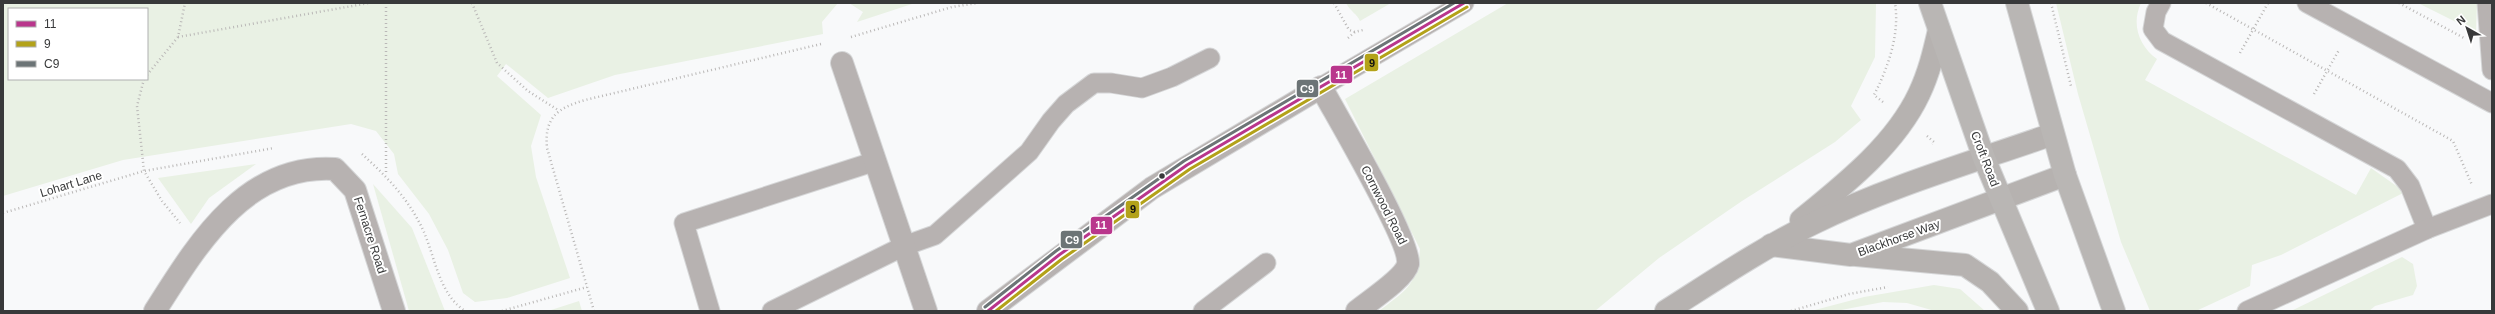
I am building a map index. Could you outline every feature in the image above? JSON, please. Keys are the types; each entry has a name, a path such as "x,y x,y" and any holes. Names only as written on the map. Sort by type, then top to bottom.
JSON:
{"main road":[{"name":"Croft Road","path":"1930,3 2000,200 2048,311"},
{"path":"2017,3 2065,175 2114,311"},
{"path":"1771,245 1848,182 1878,152 1918,96 1930,68 1939,30"},
{"path":"1666,311 1771,245 1837,213 2053,134"},
{"name":"Blackhorse Way","path":"1771,245 1851,255 2065,175"},
{"path":"1851,255 1965,265 1990,282 2017,311"}],"street":[{"path":"842,63 926,311"},
{"path":"988,311 1152,188 1321,87"},
{"name":"Cornwood Road","path":"1321,87 1393,219 1407,252 1408,265 1403,273 1357,311"},
{"name":"Fernacre Road","path":"155,311 198,245 217,222 255,189 275,180 320,168 335,169 355,190 394,311"}],"lane":[{"path":"1321,87 1464,3"},
{"path":"2161,3 2156,12 2152,28 2162,41 2397,169 2410,186 2428,228"},
{"path":"2307,3 2492,103"},
{"path":"2487,3 2491,61"},
{"path":"772,311 904,246 934,234 966,209 1030,152 1050,121 1066,104 1094,83 1111,83 1142,88 1172,77 1210,58"},
{"path":"710,311 684,223 876,161"},
{"path":"2247,311 2428,228 2492,204"},
{"path":"1203,311 1266,263"}],"path":[{"path":"148,74 178,37 185,3"},
{"path":"178,37 369,3"},
{"path":"386,3 386,175"},
{"path":"472,3 497,63 528,91 558,110"},
{"path":"843,39 952,7 977,3"},
{"path":"1334,3 1344,24 1355,32"},
{"path":"2051,3 2072,88"},
{"path":"2206,3 2453,141 2472,185"},
{"path":"2228,76 2268,3"},
{"path":"2399,3 2491,61"},
{"path":"2301,116 2353,28"},
{"path":"594,311 547,148 547,129 558,110 585,100 828,43"},
{"path":"144,80 137,106 144,171 162,201 198,245"},
{"name":"Lohart Lane","path":"3,213 144,171"},
{"path":"1791,311 1849,294 1894,286"},
{"path":"502,311 587,287"}],"shaded area":[{"path":"3,3 838,3 822,22 823,34 615,75 548,98 506,64 497,76 541,115 531,146 536,177 570,278 507,298 475,302 463,293 448,250 429,214 398,174 394,154 376,131 351,124 123,160 3,196"},
{"path":"849,3 915,3 857,22 863,12"},
{"path":"1346,3 1391,3 1360,21"},
{"path":"1508,3 1876,3 1875,57 1851,106 1861,120 1835,142 1742,201 1659,258 1595,311 1379,311 1403,292 1413,279 1420,249 1345,99"},
{"path":"2056,3 2141,3 2137,19 2138,34 2146,48 2157,59 2145,80 2356,195 2371,168 2405,192 2281,255 2252,265 2250,286 2196,311 2150,311 2121,242 2078,94"},
{"path":"2418,3 2477,3 2476,32"},
{"path":"256,164 209,198 191,224 158,178"},
{"path":"373,184 412,228 445,311 409,311"},
{"path":"2402,257 2413,264 2417,286 2413,295 2375,306 2369,311 2291,311"},
{"path":"1934,285 1960,289 1985,311 1935,311 1907,303 1883,302 1836,311 1811,311 1864,297"},
{"path":"579,301 582,311 548,311"}],"transit line":[{"name":"C9","path":"985,307 1056,251 1184,161 1454,3"},
{"name":"11","path":"988,311 1059,255 1187,165 1464,3"},
{"name":"9","path":"996,311 1062,259 1190,169 1467,7"}]}
